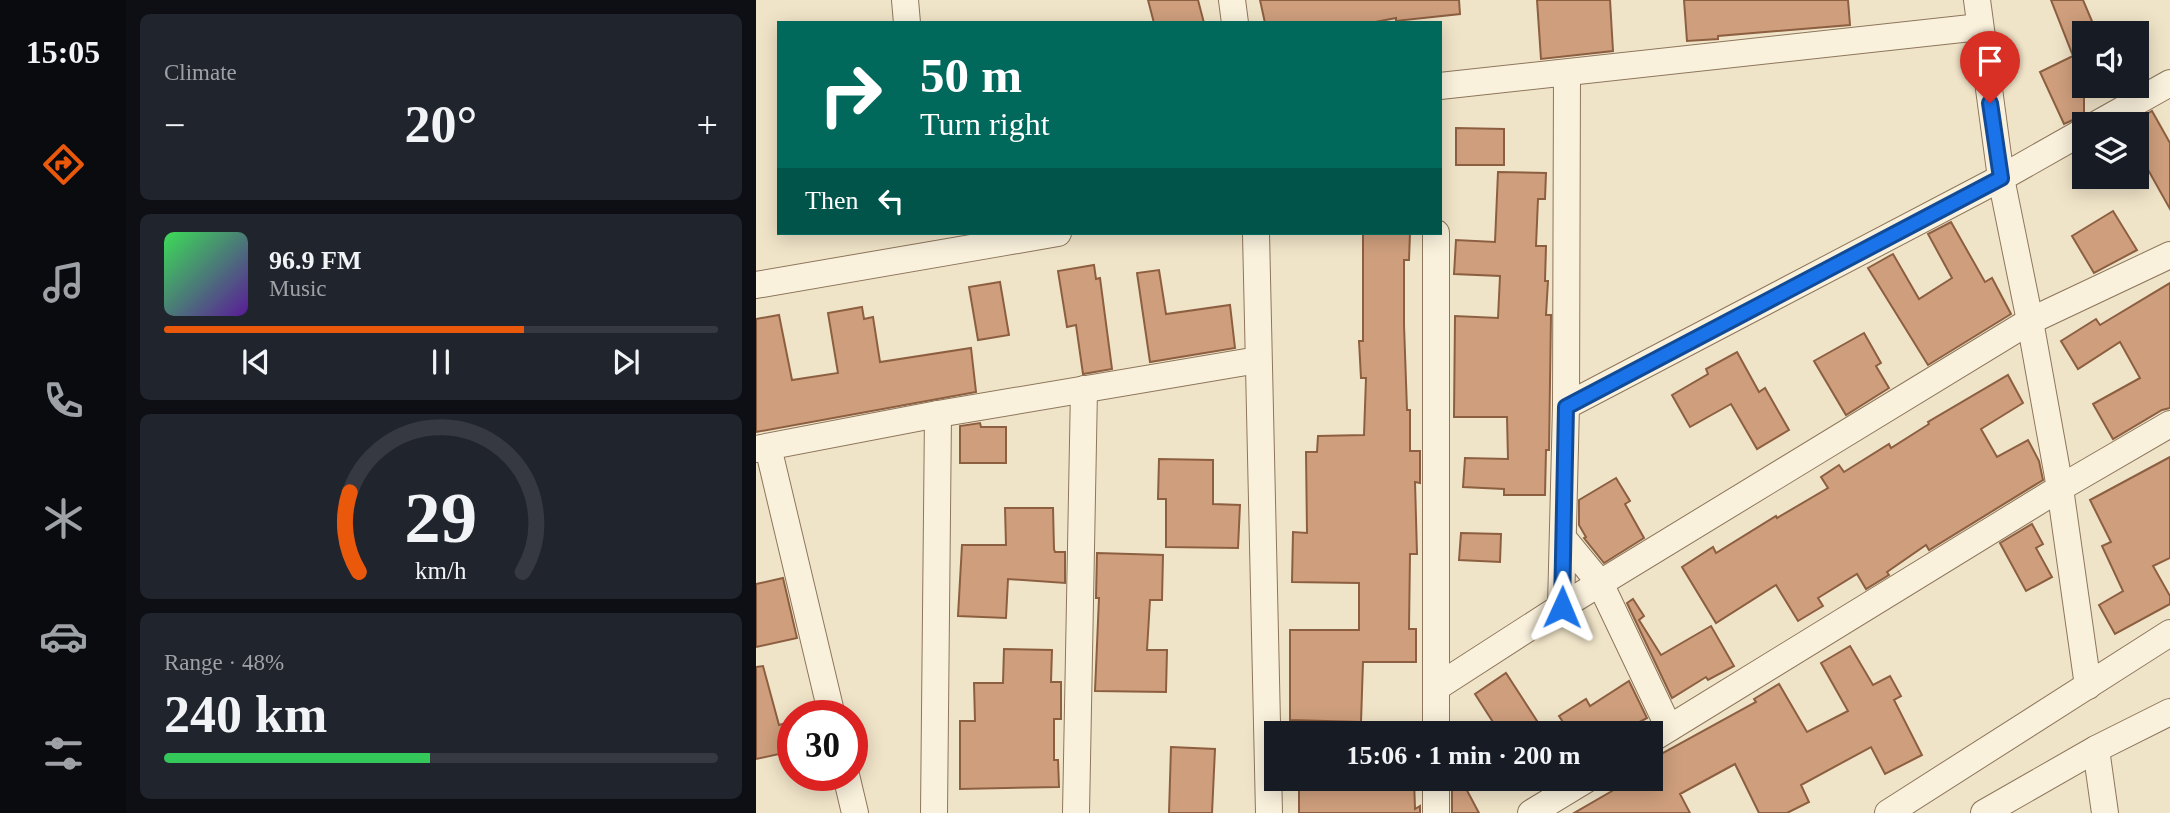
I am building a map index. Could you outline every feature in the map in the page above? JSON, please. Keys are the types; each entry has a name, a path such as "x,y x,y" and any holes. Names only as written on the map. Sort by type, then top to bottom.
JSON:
{"street":[{"path":"905,0 907,21"},
{"path":"1233,0 1235,21"},
{"path":"1442,86 1567,74 1979,7 2001,178 2060,488 2088,686"},
{"path":"1562,607 1566,407 1567,74"},
{"path":"2118,112 2170,83"},
{"path":"1566,407 2001,178 2072,138"},
{"path":"756,285 926,244 1034,235"},
{"path":"1256,235 1269,813"},
{"path":"1436,235 1436,721"},
{"path":"1437,687 1600,583 2030,321 2170,255"},
{"path":"828,700 762,448 938,414 1258,360"},
{"path":"1076,813 1084,389"},
{"path":"934,813 938,414"},
{"path":"1663,732 2060,488 2170,424"},
{"path":"1563,538 1600,583 1655,721"},
{"path":"1888,813 2170,632"},
{"path":"1983,813 2096,749 2170,712"},
{"path":"2096,749 2105,813"},
{"path":"850,791 855,813"},
{"path":"1436,791 1436,813"},
{"path":"1531,813 1567,791"}],"building":[{"path":"1148,0 1198,0 1203,21 1153,21"},
{"path":"1260,0 1459,0 1460,14 1396,21 1396,18 1380,21 1265,21"},
{"path":"1537,0 1610,0 1613,51 1541,59"},
{"path":"1684,0 1848,0 1850,25 1687,41"},
{"path":"2051,0 2083,0 2092,21 2072,21 2072,53"},
{"path":"2072,56 2072,98 2084,98 2084,112 2072,112 2072,120 2064,124 2040,72"},
{"path":"2152,111 2170,143 2170,209 2149,171 2149,113"},
{"path":"1456,128 1504,129 1504,165 1456,165"},
{"path":"1498,172 1546,173 1545,199 1538,199 1536,246 1546,246 1546,315 1551,315 1549,450 1546,450 1545,495 1504,495 1504,489 1463,487 1465,458 1508,459 1507,417 1454,417 1455,316 1498,318 1500,276 1454,274 1456,240 1495,242"},
{"path":"2113,211 2137,250 2094,273 2072,236"},
{"path":"1951,222 1985,282 1992,278 2011,314 1928,365 1868,268 1893,254 1919,299 1952,278 1928,234"},
{"path":"1363,235 1410,235 1409,260 1404,260 1404,325 1410,451 1420,451 1420,483 1415,482 1417,554 1410,554 1409,629 1416,629 1416,662 1363,662 1361,721 1290,720 1290,630 1359,630 1359,583 1292,582 1293,532 1307,533 1306,452 1317,452 1318,436 1364,435 1366,378 1361,378 1359,341 1363,341"},
{"path":"1094,265 1096,279 1100,278 1112,369 1083,374 1076,325 1067,327 1058,271"},
{"path":"1159,270 1166,314 1230,305 1235,348 1150,362 1137,273"},
{"path":"1000,282 1009,335 978,340 969,287"},
{"path":"2170,283 2170,408 2113,439 2093,404 2140,378 2120,342 2078,369 2061,341 2096,319 2100,325"},
{"path":"862,307 864,319 873,317 880,362 971,348 976,392 756,432 756,319 779,315 792,380 838,373 828,313"},
{"path":"1864,333 1881,363 1876,366 1889,388 1846,415 1814,361"},
{"path":"1737,352 1759,392 1765,388 1789,430 1757,449 1731,404 1690,427 1672,395 1708,374 1706,369"},
{"path":"2008,375 2023,403 1981,429 1997,457 2028,440 2039,461 2043,480 1929,550 1926,545 1887,572 1889,575 1866,589 1857,574 1818,598 1823,606 1798,621 1776,585 1716,623 1682,567 1713,547 1716,553 1828,488 1821,477 1839,465 1844,472 1889,444 1891,448 1929,424 1928,422"},
{"path":"980,423 981,427 1006,427 1006,463 960,463 960,426"},
{"path":"2170,457 2170,558 2153,566 2170,596 2170,604 2115,634 2099,605 2123,591 2102,546 2111,542 2090,500"},
{"path":"1159,459 1213,460 1213,504 1240,505 1238,548 1166,547 1166,499 1158,499"},
{"path":"1616,478 1630,501 1625,504 1644,538 1604,563 1584,538 1586,537 1579,525 1579,500"},
{"path":"1005,508 1053,508 1054,549 1055,552 1065,552 1065,583 1008,579 1006,618 958,616 962,545 1006,545"},
{"path":"2032,524 2043,544 2036,548 2052,577 2026,591 2000,543"},
{"path":"1461,533 1501,534 1500,562 1459,560"},
{"path":"1097,553 1163,555 1162,600 1150,600 1147,650 1167,650 1166,692 1095,691 1099,598 1096,598"},
{"path":"783,578 797,638 756,647 756,584"},
{"path":"1633,599 1644,616 1639,620 1661,655 1711,626 1734,666 1708,680 1706,677 1672,698 1627,603"},
{"path":"1850,646 1873,685 1890,676 1901,696 1894,700 1922,755 1885,774 1871,747 1801,785 1809,802 1787,813 1759,813 1735,764 1680,794 1690,813 1574,813 1612,791 1663,791 1663,753 1756,702 1754,699 1779,684 1807,732 1848,711 1821,663"},
{"path":"1004,649 1052,650 1051,682 1061,682 1061,719 1054,719 1054,760 1058,760 1059,787 960,789 960,721 975,721 974,683 1003,683"},
{"path":"763,666 777,718 777,754 756,759 756,667"},
{"path":"1506,673 1537,721 1492,721 1475,694"},
{"path":"1629,681 1647,718 1641,721 1562,721 1559,716 1586,699 1590,706"},
{"path":"1171,747 1215,749 1212,813 1169,813"},
{"path":"1299,791 1414,791 1415,809 1420,806 1420,813 1299,813"},
{"path":"1452,791 1467,791 1479,813 1452,813"}],"route":[{"path":"1562,607 1566,407 2001,178 1990,103"}]}
